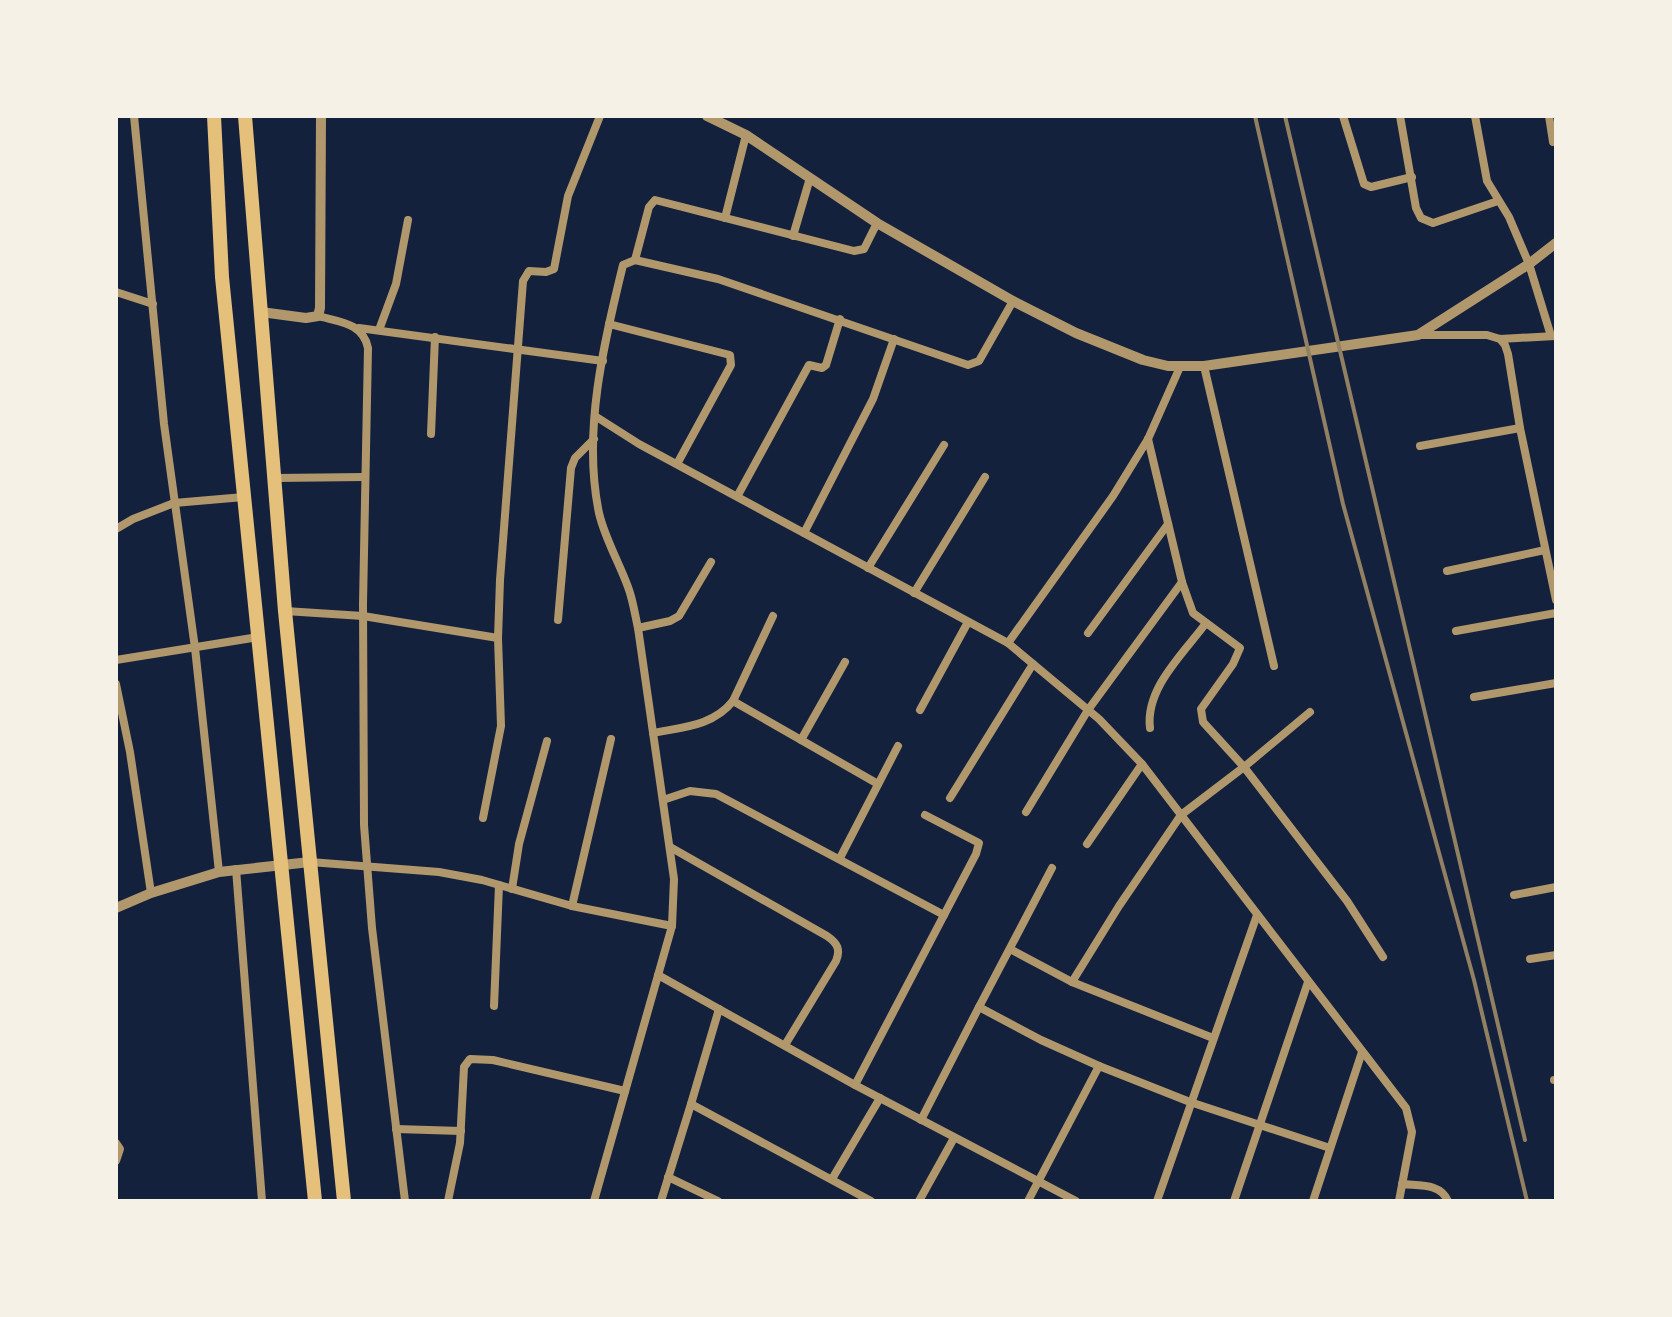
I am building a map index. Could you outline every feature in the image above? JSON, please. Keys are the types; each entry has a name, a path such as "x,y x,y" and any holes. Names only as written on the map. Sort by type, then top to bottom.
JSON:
{"main road":[{"path":"214,116 222,277 315,1201"},
{"path":"245,116 285,611 344,1201"}],"street":[{"path":"134,116 174,503 195,648 219,872"},
{"path":"318,316 321,302 321,116"},
{"path":"483,818 501,726 498,638 501,563 523,281 529,271 554,269 568,196 598,116"},
{"path":"707,116 746,135 877,223 1013,301 1076,333 1143,360 1180,367 1418,335 1487,335 1500,339 1554,336 1523,249 1509,217 1487,181 1475,116"},
{"path":"1343,116 1364,184 1371,187 1412,177"},
{"path":"1400,116 1417,214 1429,223 1498,201"},
{"path":"1549,116 1553,142"},
{"path":"725,218 746,135"},
{"path":"793,236 810,178"},
{"path":"635,260 649,207 655,200 839,249 860,251 869,242 877,223"},
{"path":"379,330 396,284 408,220"},
{"path":"1418,335 1529,264 1556,243"},
{"path":"594,1201 672,926 674,879 638,628 628,588 599,515 595,487 594,439 598,391 623,265 635,260 718,279 961,363 974,364 979,361 1013,301"},
{"path":"116,292 153,304"},
{"path":"261,312 306,318 318,316 358,327 603,361"},
{"path":"738,495 809,365 822,368 826,365 840,319"},
{"path":"609,324 730,355 731,365 677,464"},
{"path":"358,327 368,348 363,616 366,867 405,1201"},
{"path":"431,434 435,337"},
{"path":"804,533 873,399 894,339"},
{"path":"1500,339 1508,354 1556,600"},
{"path":"1204,366 1274,666"},
{"path":"1008,643 1113,496 1148,439 1180,367"},
{"path":"595,416 677,464 1008,643 1088,710 1142,764 1400,1099 1410,1119 1412,1132 1399,1201"},
{"path":"1420,446 1520,428"},
{"path":"558,620 571,468 575,458 594,439"},
{"path":"1148,439 1182,582 1193,613 1232,639 1240,648 1233,664 1201,709 1201,716 1347,901 1383,957"},
{"path":"868,568 944,445"},
{"path":"275,478 364,477"},
{"path":"914,593 985,477"},
{"path":"116,529 174,503 244,497"},
{"path":"1088,633 1168,524"},
{"path":"1447,571 1545,550"},
{"path":"638,628 679,616 711,562"},
{"path":"1026,812 1088,710 1182,582"},
{"path":"285,611 363,616 498,638"},
{"path":"1456,631 1556,613"},
{"path":"653,733 712,720 733,701 773,616"},
{"path":"920,710 968,622"},
{"path":"1150,728 1149,712 1153,698 1206,623"},
{"path":"116,660 258,637"},
{"path":"801,740 845,662"},
{"path":"950,798 1033,664"},
{"path":"1474,697 1556,683"},
{"path":"116,684 130,752 151,893"},
{"path":"733,701 878,784"},
{"path":"1072,982 1181,815 1310,712"},
{"path":"572,906 611,739"},
{"path":"512,889 519,844 547,741"},
{"path":"840,858 898,746"},
{"path":"1087,844 1142,764"},
{"path":"663,800 690,791 709,792 733,801 944,915"},
{"path":"855,1085 979,843 925,815"},
{"path":"670,847 837,944 839,954 836,961 785,1045"},
{"path":"116,908 151,893 219,872 310,862 439,872 572,906 672,926"},
{"path":"921,1120 1052,868"},
{"path":"236,869 262,1201"},
{"path":"494,1006 499,885"},
{"path":"1514,895 1556,887"},
{"path":"1157,1201 1257,915"},
{"path":"1010,949 1072,982 1213,1038"},
{"path":"1530,959 1556,955"},
{"path":"658,975 855,1085 1076,1201"},
{"path":"1234,1201 1308,982"},
{"path":"979,1007 1099,1066 1190,1102 1330,1148"},
{"path":"661,1201 719,1009"},
{"path":"1313,1201 1362,1052"},
{"path":"448,1201 461,1131 464,1067 470,1059 493,1060 625,1091"},
{"path":"1028,1201 1099,1066"},
{"path":"832,1179 880,1098"},
{"path":"691,1104 871,1201"},
{"path":"396,1129 461,1131"},
{"path":"919,1201 954,1138"},
{"path":"116,1143 120,1149 116,1161"},
{"path":"668,1177 718,1201"},
{"path":"1402,1184 1435,1187 1443,1191 1448,1201"}],"railway":[{"path":"1255,116 1343,504 1474,980 1527,1201"},
{"path":"1285,116 1525,1140"}]}
